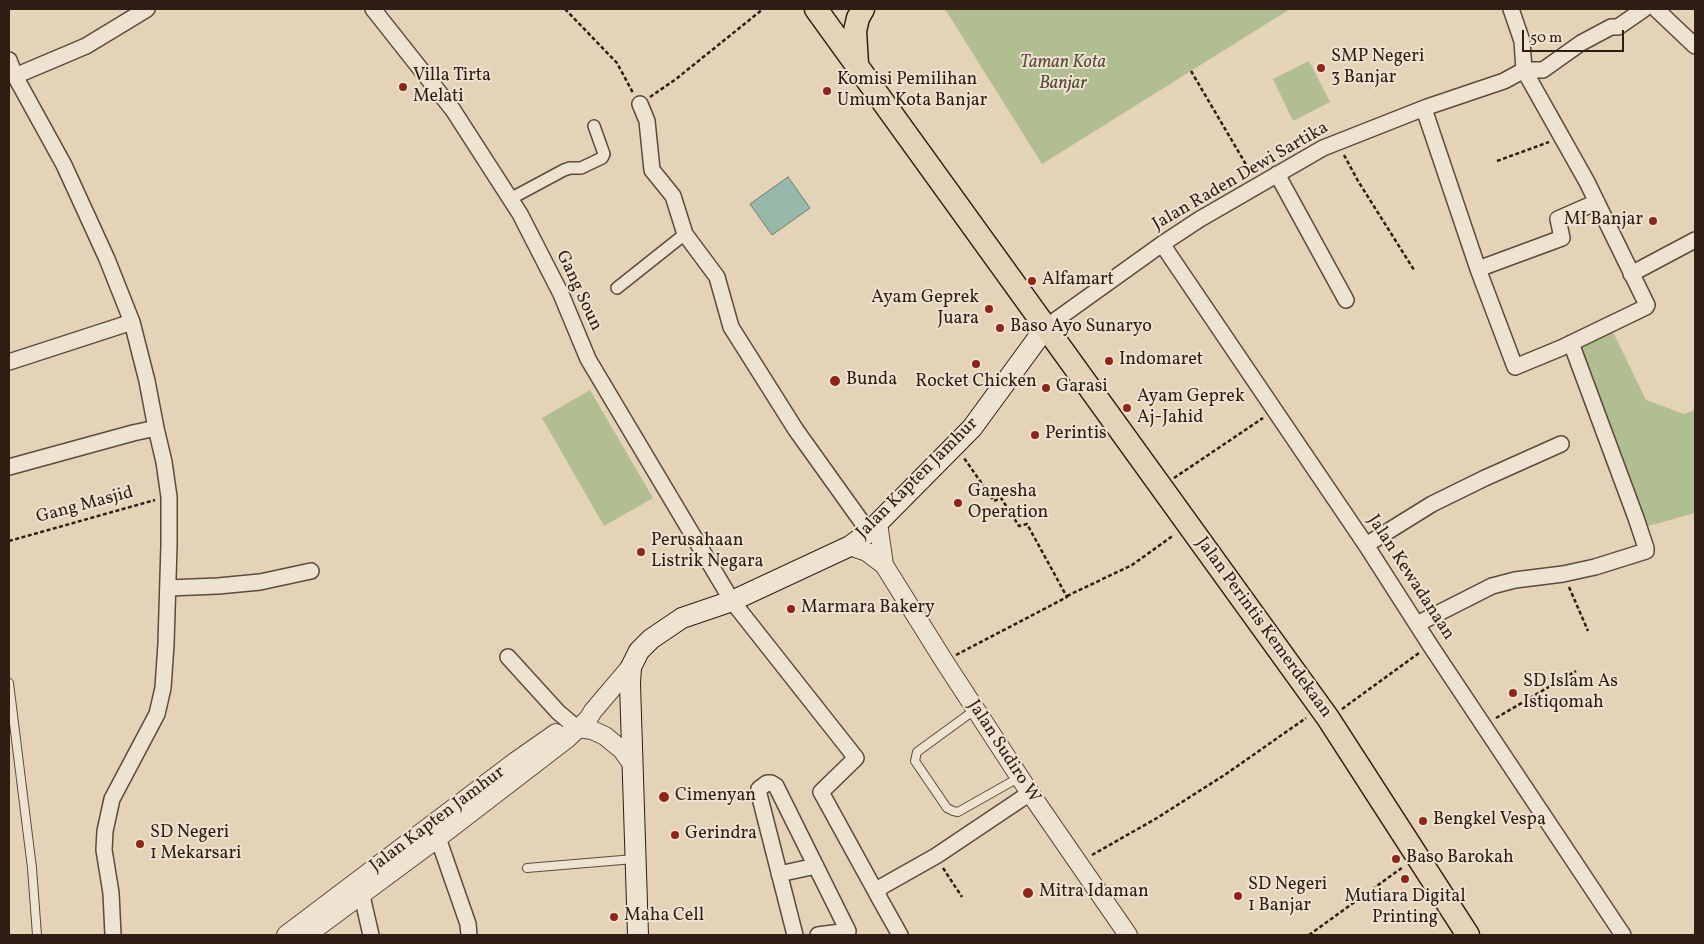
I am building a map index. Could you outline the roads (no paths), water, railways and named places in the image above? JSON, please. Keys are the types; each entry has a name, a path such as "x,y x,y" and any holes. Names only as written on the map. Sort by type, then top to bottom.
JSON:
{"main road":[{"path":"822,17 852,9"},
{"path":"857,65 855,30 863,9"},
{"name":"Jalan Perintis Kemerdekaan","path":"822,17 1324,713 1468,935"},
{"name":"Jalan Kapten Jamhur","path":"631,674 639,651 652,639 682,618 732,601 850,546 873,528 972,428 1046,327"},
{"path":"631,674 638,935"}],"street":[{"path":"15,76 86,46 145,9"},
{"name":"Gang Soun","path":"373,9 454,110 520,214 561,294 588,359 732,601 856,758 821,792 877,894"},
{"path":"1424,108 1478,268 1515,367 1646,307 1647,305 1597,202 1524,70 1522,41 1511,9"},
{"name":"Jalan Raden Dewi Sartika","path":"1046,327 1200,219 1323,148 1424,108 1504,81 1524,70 1543,70 1581,43 1611,27 1618,27 1644,9"},
{"path":"1656,9 1695,46"},
{"path":"9,60 15,76 64,165 132,322 148,381 169,497 170,545 163,688 156,714 112,799 105,831 104,850 111,893 113,935"},
{"path":"640,104 647,121 652,170 673,196 685,234 717,277 731,327 796,430 873,528 884,565"},
{"path":"510,199 564,170 581,168 602,158 604,154 594,126"},
{"path":"1277,174 1346,300"},
{"path":"1478,268 1562,238 1558,219 1597,202"},
{"path":"618,288 685,234"},
{"path":"1631,274 1695,240"},
{"name":"Jalan Kewadanaan","path":"1162,244 1366,545 1430,645 1623,935"},
{"path":"9,362 132,322"},
{"path":"1417,624 1492,586 1515,580 1563,574 1595,567 1646,551 1571,343"},
{"path":"9,467 156,428"},
{"path":"1366,545 1432,504 1561,444"},
{"path":"850,546 875,556 884,565"},
{"name":"Jalan Sudiro W","path":"884,565 1030,793 1128,935"},
{"path":"168,588 260,582 311,571"},
{"path":"508,657 552,706 572,725 592,730 605,736 622,750 632,764"},
{"name":"Jalan Kapten Jamhur","path":"286,935 516,760 593,710 631,674"},
{"name":"Jalan Kapten Jamhur","path":"307,935 438,838 572,725"},
{"path":"795,935 758,794 759,790 767,783 776,786 848,932 818,935"},
{"path":"900,935 877,894 881,887 936,856 1030,793"},
{"path":"438,838 468,924 469,935"},
{"path":"779,874 816,866"},
{"path":"362,896 371,935"}],"lane":[{"path":"9,683 32,868 37,935"},
{"path":"976,709 917,752 915,760 948,808 958,812 1020,777"},
{"path":"527,868 636,859"}],"place":[{"name":"SMP Negeri 3 Banjar","path":"1321,68"},
{"name":"Villa Tirta Melati","path":"403,87"},
{"name":"Komisi Pemilihan Umum Kota Banjar","path":"827,91"},
{"name":"MI Banjar","path":"1653,221"},
{"name":"Alfamart","path":"1032,281"},
{"name":"Ayam Geprek Juara","path":"989,309"},
{"name":"Baso Ayo Sunaryo","path":"1000,328"},
{"name":"Indomaret","path":"1109,361"},
{"name":"Rocket Chicken","path":"976,364"},
{"name":"Bunda","path":"835,381"},
{"name":"Garasi","path":"1046,388"},
{"name":"Ayam Geprek Aj-Jahid","path":"1127,408"},
{"name":"Perintis","path":"1035,435"},
{"name":"Ganesha Operation","path":"958,503"},
{"name":"Perusahaan Listrik Negara","path":"641,552"},
{"name":"Marmara Bakery","path":"791,609"},
{"name":"SD Islam As Istiqomah","path":"1513,693"},
{"name":"Cimenyan","path":"664,797"},
{"name":"Bengkel Vespa","path":"1423,821"},
{"name":"Gerindra","path":"675,835"},
{"name":"SD Negeri 1 Mekarsari","path":"140,844"},
{"name":"Baso Barokah","path":"1396,859"},
{"name":"Mutiara Digital Printing","path":"1405,879"},
{"name":"Mitra Idaman","path":"1028,893"},
{"name":"SD Negeri 1 Banjar","path":"1238,896"},
{"name":"Maha Cell","path":"614,917"}],"park label":[{"name":"Taman Kota Banjar","path":"1063,74"}]}
